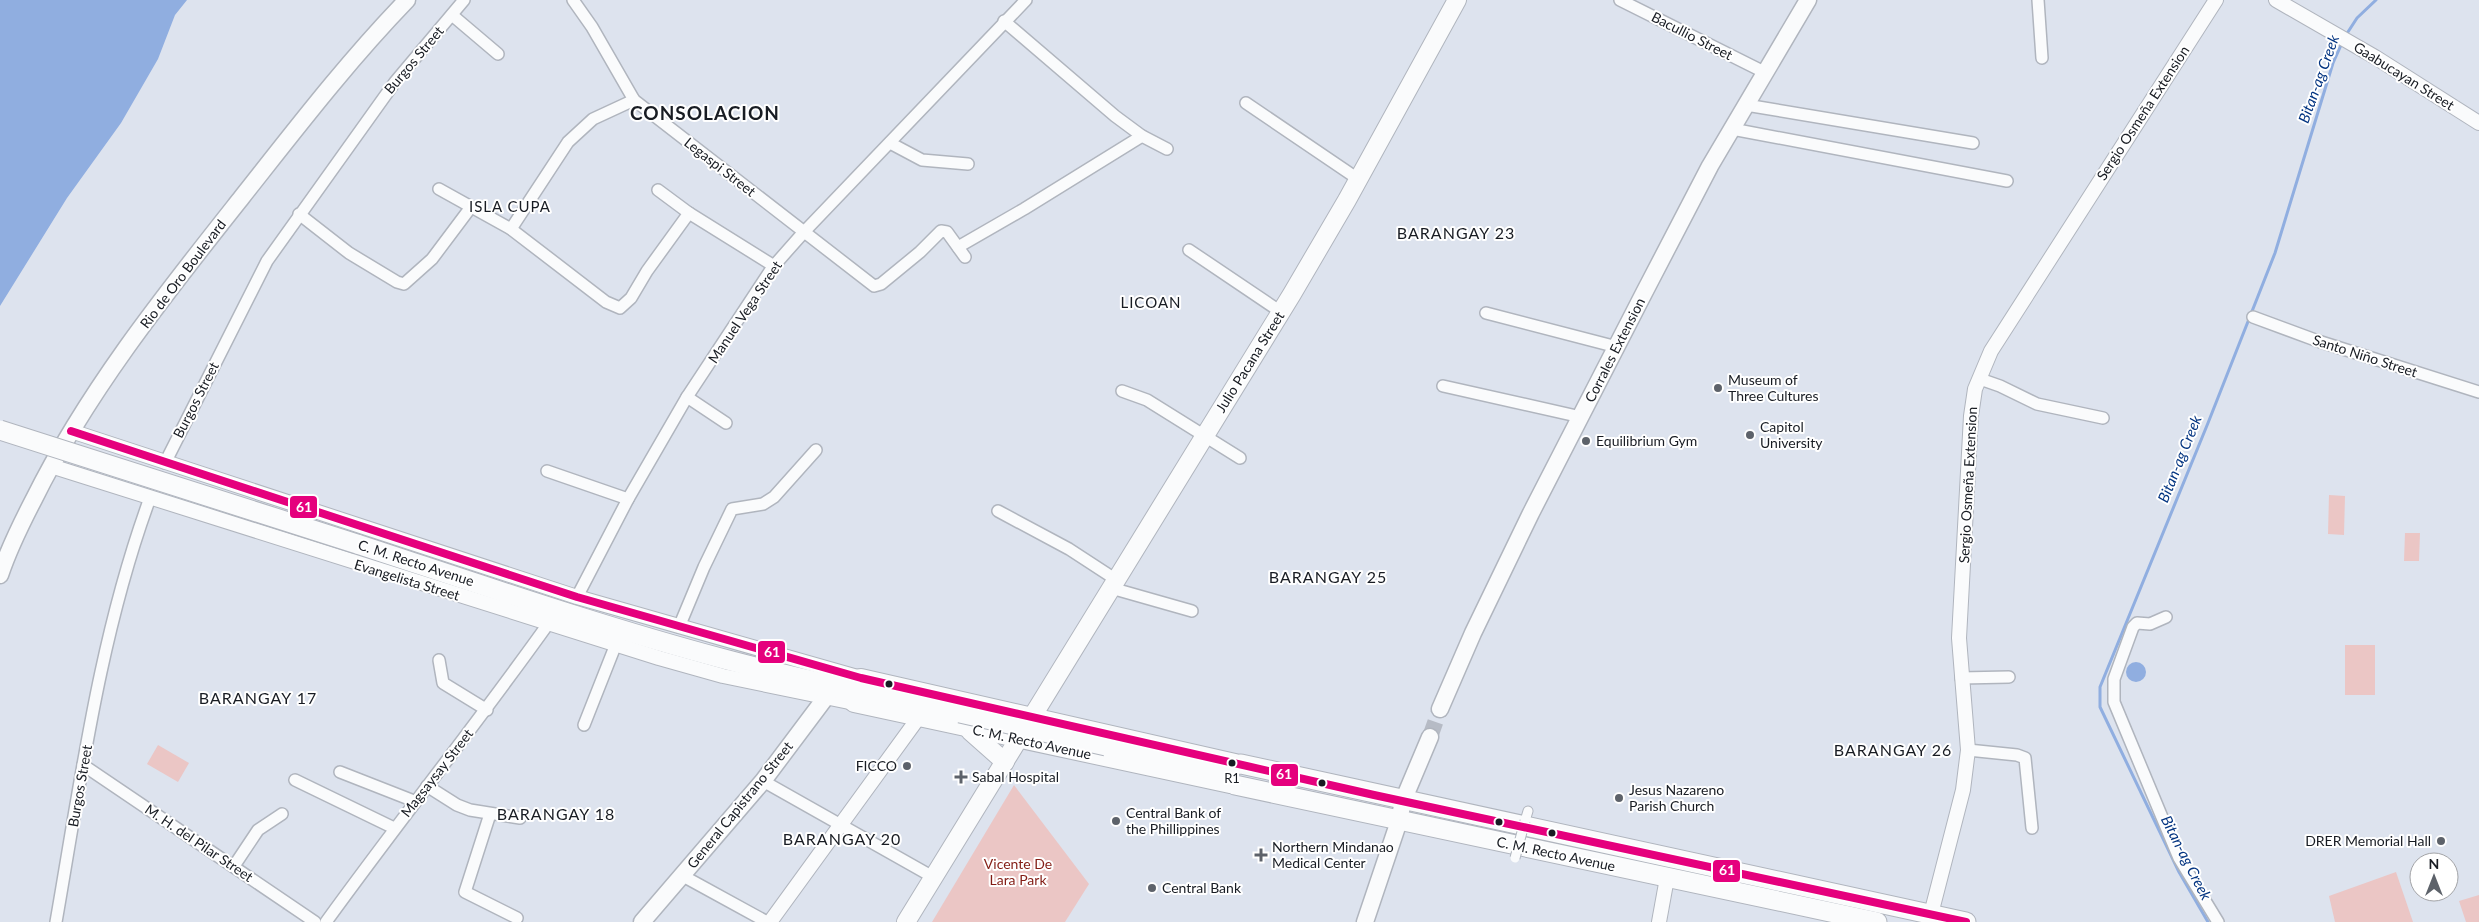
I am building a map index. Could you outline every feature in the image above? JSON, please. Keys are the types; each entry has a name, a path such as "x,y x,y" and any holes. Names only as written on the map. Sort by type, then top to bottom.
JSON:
{"highway":[{"name":"C. M. Recto Avenue","path":"0,430 565,612 830,692 962,720 1106,746 1206,768 1241,764 1930,918 1966,922"},
{"name":"C. M. Recto Avenue","path":"1206,768 1235,786 1877,922"}],"main road":[{"name":"Rio de Oro Boulevard","path":"0,575 17,532 51,466 71,431 106,378 220,225 325,93 406,0"},
{"name":"Julio Pacana Street","path":"906,922 1281,312 1358,179 1457,0"},
{"name":"Corrales Extension","path":"1440,709 1473,633 1698,189 1764,72 1808,0"},
{"name":"C. M. Recto Avenue","path":"830,692 861,678 1241,764"},
{"name":"C. M. Recto Avenue","path":"830,692 854,703 919,717 962,720 1019,739 1235,786"},
{"name":"General Capistrano Street","path":"642,922 763,781 830,692"},
{"path":"962,720 1005,762"},
{"path":"1365,922 1399,821 1403,801 1430,737"}],"street":[{"name":"Burgos Street","path":"56,922 83,765 113,614 150,498 165,463 257,278 299,214 400,75 464,0"},
{"name":"Legaspi Street","path":"573,0 592,27 634,100 874,286 881,284 914,258 941,231 947,232 958,247"},
{"name":"Manuel Vega Street","path":"577,596 628,499 687,398 774,266 803,232 1026,0"},
{"name":"Bacullio Street","path":"1620,0 1764,72"},
{"path":"2038,0 2042,58"},
{"name":"Sergio Osmeña Extension","path":"1930,918 1960,802 1968,750 1968,727 1961,678 1959,638 1972,400 1991,351 2216,0"},
{"name":"Gaabucayan Street","path":"2276,0 2375,57 2479,123"},
{"path":"452,15 498,54"},
{"path":"1004,22 1115,116 1142,136 1167,149"},
{"path":"511,229 568,142 593,120 634,100"},
{"path":"1246,103 1358,179"},
{"path":"1746,105 1973,143"},
{"path":"1732,129 2007,180"},
{"path":"965,257 958,247 1024,209 1142,136"},
{"path":"890,143 922,160 968,164"},
{"path":"439,189 511,229 606,302 620,308 631,298 647,271 689,213"},
{"path":"658,190 689,213 774,266"},
{"path":"299,214 349,253 397,282 404,284 432,259 471,207"},
{"path":"1189,250 1281,312"},
{"path":"1486,313 1617,346"},
{"name":"Santo Niño Street","path":"2253,316 2318,341 2479,392"},
{"path":"1980,379 2038,404 2103,418"},
{"path":"1443,386 1581,417"},
{"path":"1122,391 1147,400 1240,458"},
{"path":"687,398 726,423"},
{"path":"71,431 577,596 861,678"},
{"path":"679,627 704,566 732,509 769,501 816,450"},
{"name":"Evangelista Street","path":"51,466 548,624 723,676 830,692"},
{"path":"547,471 628,499"},
{"path":"998,511 1069,550 1113,584 1192,611"},
{"path":"2166,617 2150,624 2137,623 2133,627 2114,679 2114,702 2179,858 2218,922"},
{"name":"Magsaysay Street","path":"326,922 394,828 487,710 548,624"},
{"path":"584,725 616,644"},
{"path":"438,660 443,683 487,710"},
{"path":"1961,678 2009,677"},
{"path":"683,876 768,922 919,717"},
{"path":"1968,750 2017,755 2025,758 2032,828"},
{"name":"M. H. del Pilar Street","path":"83,765 315,922"},
{"path":"340,772 414,802"},
{"path":"295,780 394,828"},
{"path":"763,781 934,877"},
{"path":"427,786 457,805 490,814 520,818"},
{"path":"1515,858 1528,811"},
{"path":"234,866 258,830 282,814"},
{"path":"490,814 465,892 518,918"},
{"path":"1658,922 1668,878"}],"green space":[{"path":"2329,495 2345,496 2344,535 2328,534"},
{"path":"2405,533 2420,533 2419,561 2404,561"},
{"path":"2345,645 2375,645 2375,695 2345,695"},
{"path":"158,745 189,763 178,782 147,764"},
{"name":"Vicente De Lara Park","path":"1014,785 1089,884 1065,922 932,922"},
{"path":"2396,872 2413,922 2335,922 2329,896"},
{"path":"2479,895 2479,922 2466,922 2459,901"}],"water":[{"path":"0,0 187,0 175,15 158,59 121,123 67,198 0,306"},
{"path":"2136,662 2143,665 2146,672 2143,679 2136,682 2129,679 2126,672 2129,665"}],"waterway":[{"name":"Bitan-ag Creek","path":"2346,35 2357,18 2376,0"},
{"name":"Bitan-ag Creek","path":"2208,922 2179,872 2100,707 2100,687 2275,253 2333,63 2342,43"}],"tunnel":[{"path":"1430,737 1440,709"}],"transit line":[{"name":"61","path":"71,431 577,597 861,678 1374,795 1966,922"}],"place":[{"name":"Museum of Three Cultures","path":"1718,388"},
{"name":"Capitol University","path":"1750,435"},
{"name":"Equilibrium Gym","path":"1586,441"},
{"name":"R1","path":"1232,763"},
{"name":"FICCO","path":"907,766"},
{"name":"Sabal Hospital","path":"961,777"},
{"name":"Jesus Nazareno Parish Church","path":"1619,798"},
{"name":"Central Bank of the Phillippines","path":"1116,821"},
{"name":"DRER Memorial Hall","path":"2441,841"},
{"name":"Northern Mindanao Medical Center","path":"1261,855"},
{"name":"Central Bank","path":"1152,888"}],"district":[{"name":"CONSOLACION","path":"705,113"},
{"name":"ISLA CUPA","path":"510,207"},
{"name":"BARANGAY 23","path":"1456,233"},
{"name":"LICOAN","path":"1151,303"},
{"name":"BARANGAY 25","path":"1328,577"},
{"name":"BARANGAY 17","path":"258,698"},
{"name":"BARANGAY 26","path":"1893,750"},
{"name":"BARANGAY 18","path":"556,814"},
{"name":"BARANGAY 20","path":"842,839"}]}
